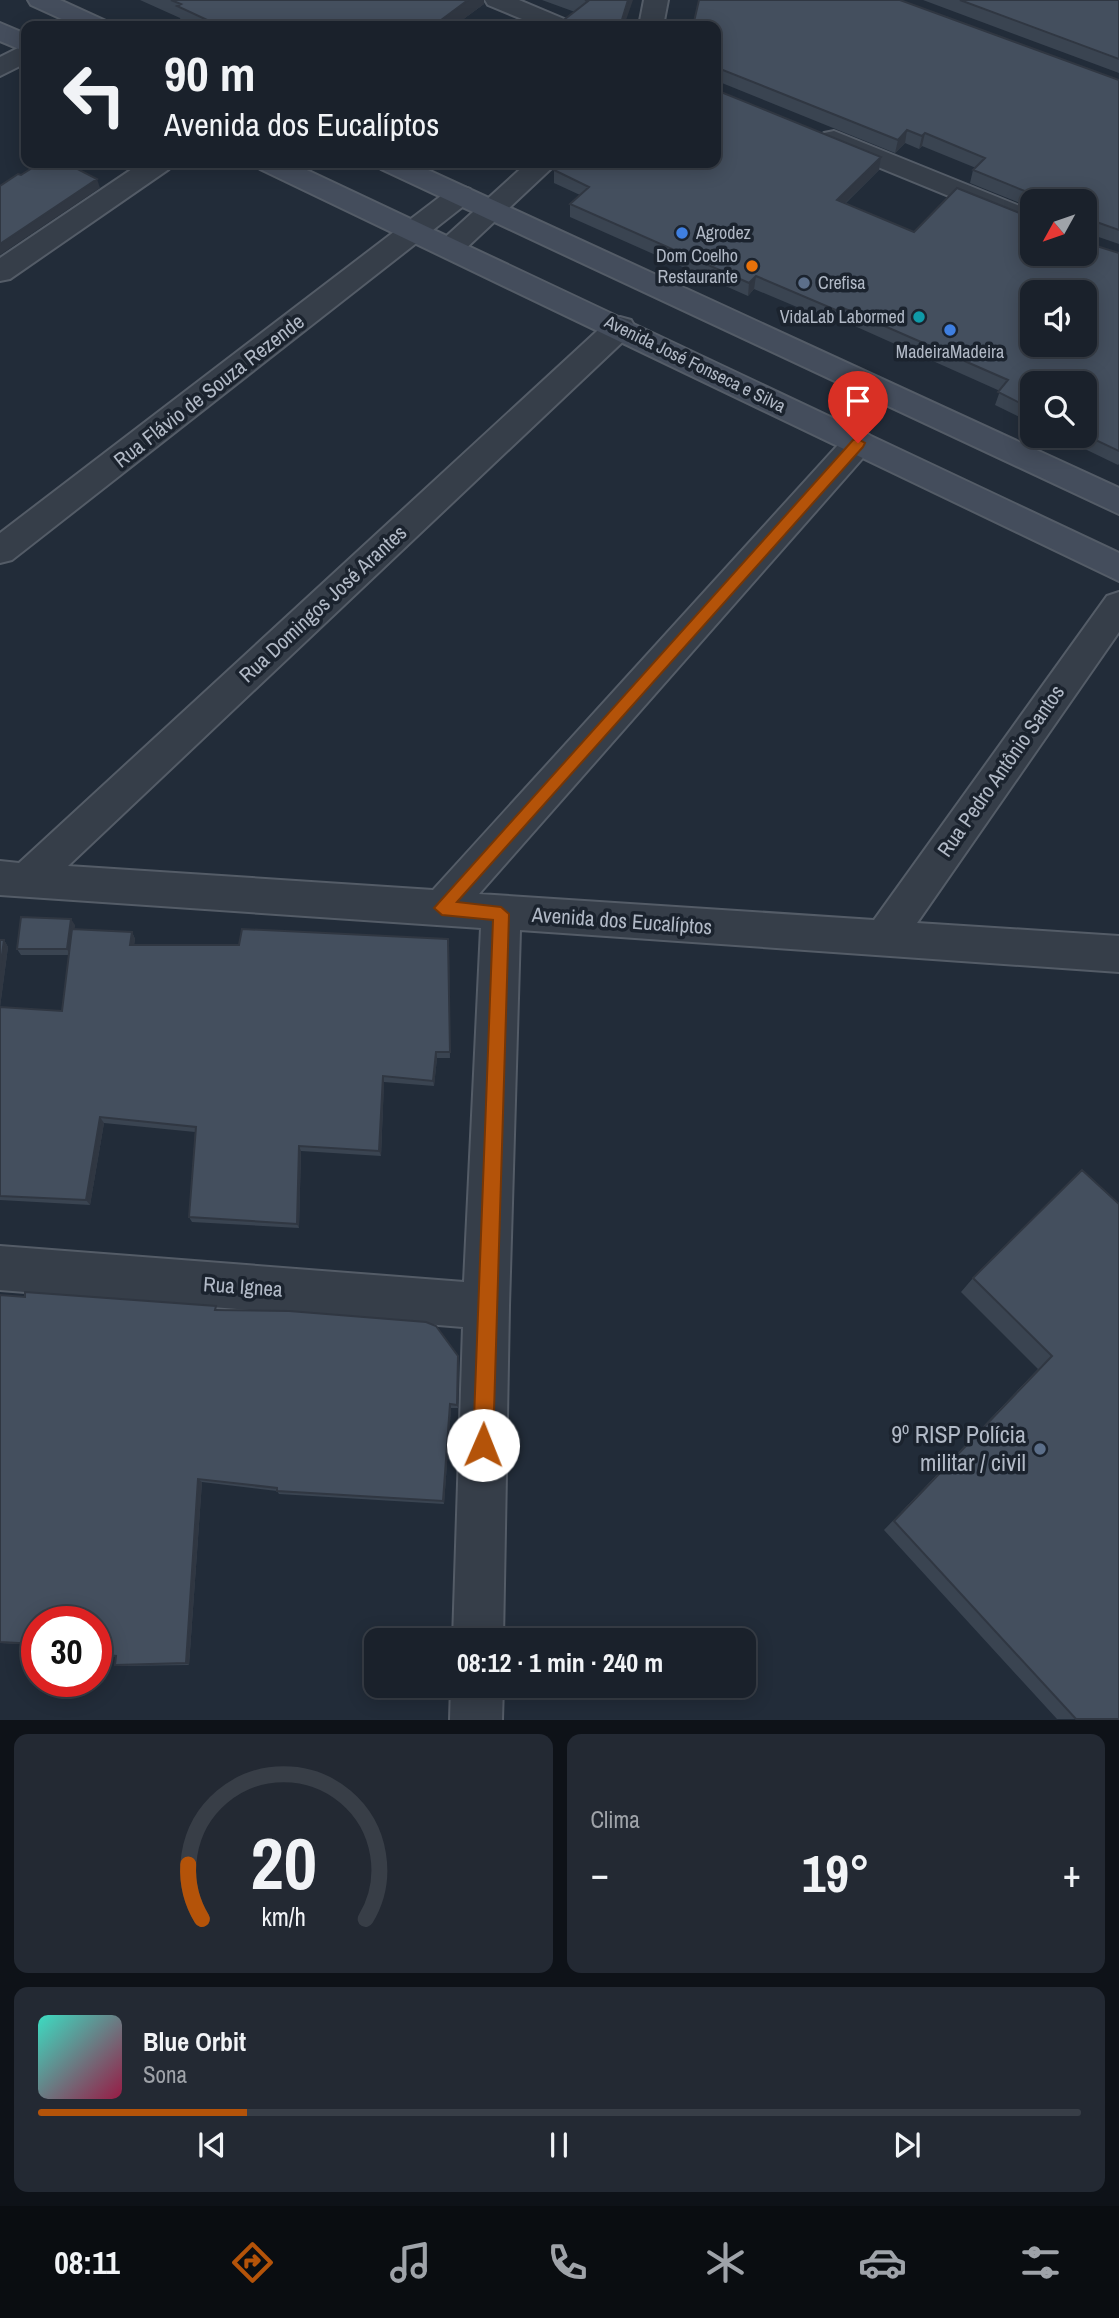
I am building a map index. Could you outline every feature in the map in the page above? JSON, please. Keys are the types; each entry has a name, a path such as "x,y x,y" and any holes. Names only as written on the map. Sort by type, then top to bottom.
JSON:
{"main road":[{"path":"40,0 86,21"},
{"path":"0,32 21,42"},
{"name":"Avenida José Fonseca e Silva","path":"281,168 620,327 1119,568"},
{"path":"402,168 1119,502"}],"street":[{"path":"497,0 548,21"},
{"path":"652,21 656,0"},
{"path":"0,68 21,55"},
{"path":"804,127 1020,216"},
{"path":"0,272 152,168"},
{"path":"451,247 537,168"},
{"name":"Rua Flávio de Souza Rezende","path":"0,551 417,231 460,195"},
{"name":"Rua Domingos José Arantes","path":"13,879 620,327"},
{"path":"442,908 858,443"},
{"name":"Rua Pedro Antônio Santos","path":"884,938 1119,605"},
{"name":"Avenida dos Eucalíptos","path":"13,879 1119,954"},
{"path":"478,1628 486,1306 501,914"},
{"name":"Rua Ignea","path":"0,1268 486,1306"},
{"path":"476,1720 477,1698"}],"building":[{"path":"171,0 468,0 440,21 209,21 177,6 181,4"},
{"path":"585,0 628,0 622,21 562,21 588,1"},
{"path":"699,0 900,0 1119,80 1119,230 1097,222 1097,189 1020,189 973,170 985,158 925,133 922,136 907,130 898,140 721,69 721,21 694,21"},
{"path":"960,0 1119,0 1119,59"},
{"path":"721,92 881,157 837,200 914,232 957,188 1020,213 1020,266 1097,266 1097,246 1119,253 1119,451 1097,441 1097,371 1020,371 1020,403 998,392 1008,380 841,307 838,311 756,276 749,283 570,204 589,187 554,170 721,168"},
{"path":"32,168 76,168 97,179 0,244 0,186 18,174"},
{"path":"21,917 71,919 67,949 17,949"},
{"path":"72,929 132,932 130,945 239,945 242,929 448,939 450,1052 436,1052 433,1081 383,1076 379,1151 299,1146 297,1224 189,1217 196,1127 100,1117 86,1200 0,1196 0,1007 62,1011"},
{"path":"0,940 4,940 0,970"},
{"name":"9º RISP Polícia militar / civil","path":"1082,1170 1119,1204 1119,1719 1076,1719 894,1521 1052,1356 973,1278"},
{"path":"25,1292 216,1306 215,1310 289,1311 426,1322 436,1326 458,1356 457,1405 450,1404 443,1501 277,1491 277,1488 198,1479 186,1663 115,1665 116,1656 112,1656 112,1606 21,1606 21,1643 0,1642 0,1295 25,1297"}],"place":[{"name":"Agrodez","path":"682,233"},
{"name":"Dom Coelho Restaurante","path":"752,266"},
{"name":"Crefisa","path":"804,283"},
{"name":"VidaLab Labormed","path":"919,317"},
{"name":"MadeiraMadeira","path":"950,330"},
{"name":"9º RISP Polícia militar / civil","path":"1040,1449"}],"route":[{"path":"483,1445 501,914 442,908 858,443"}]}
